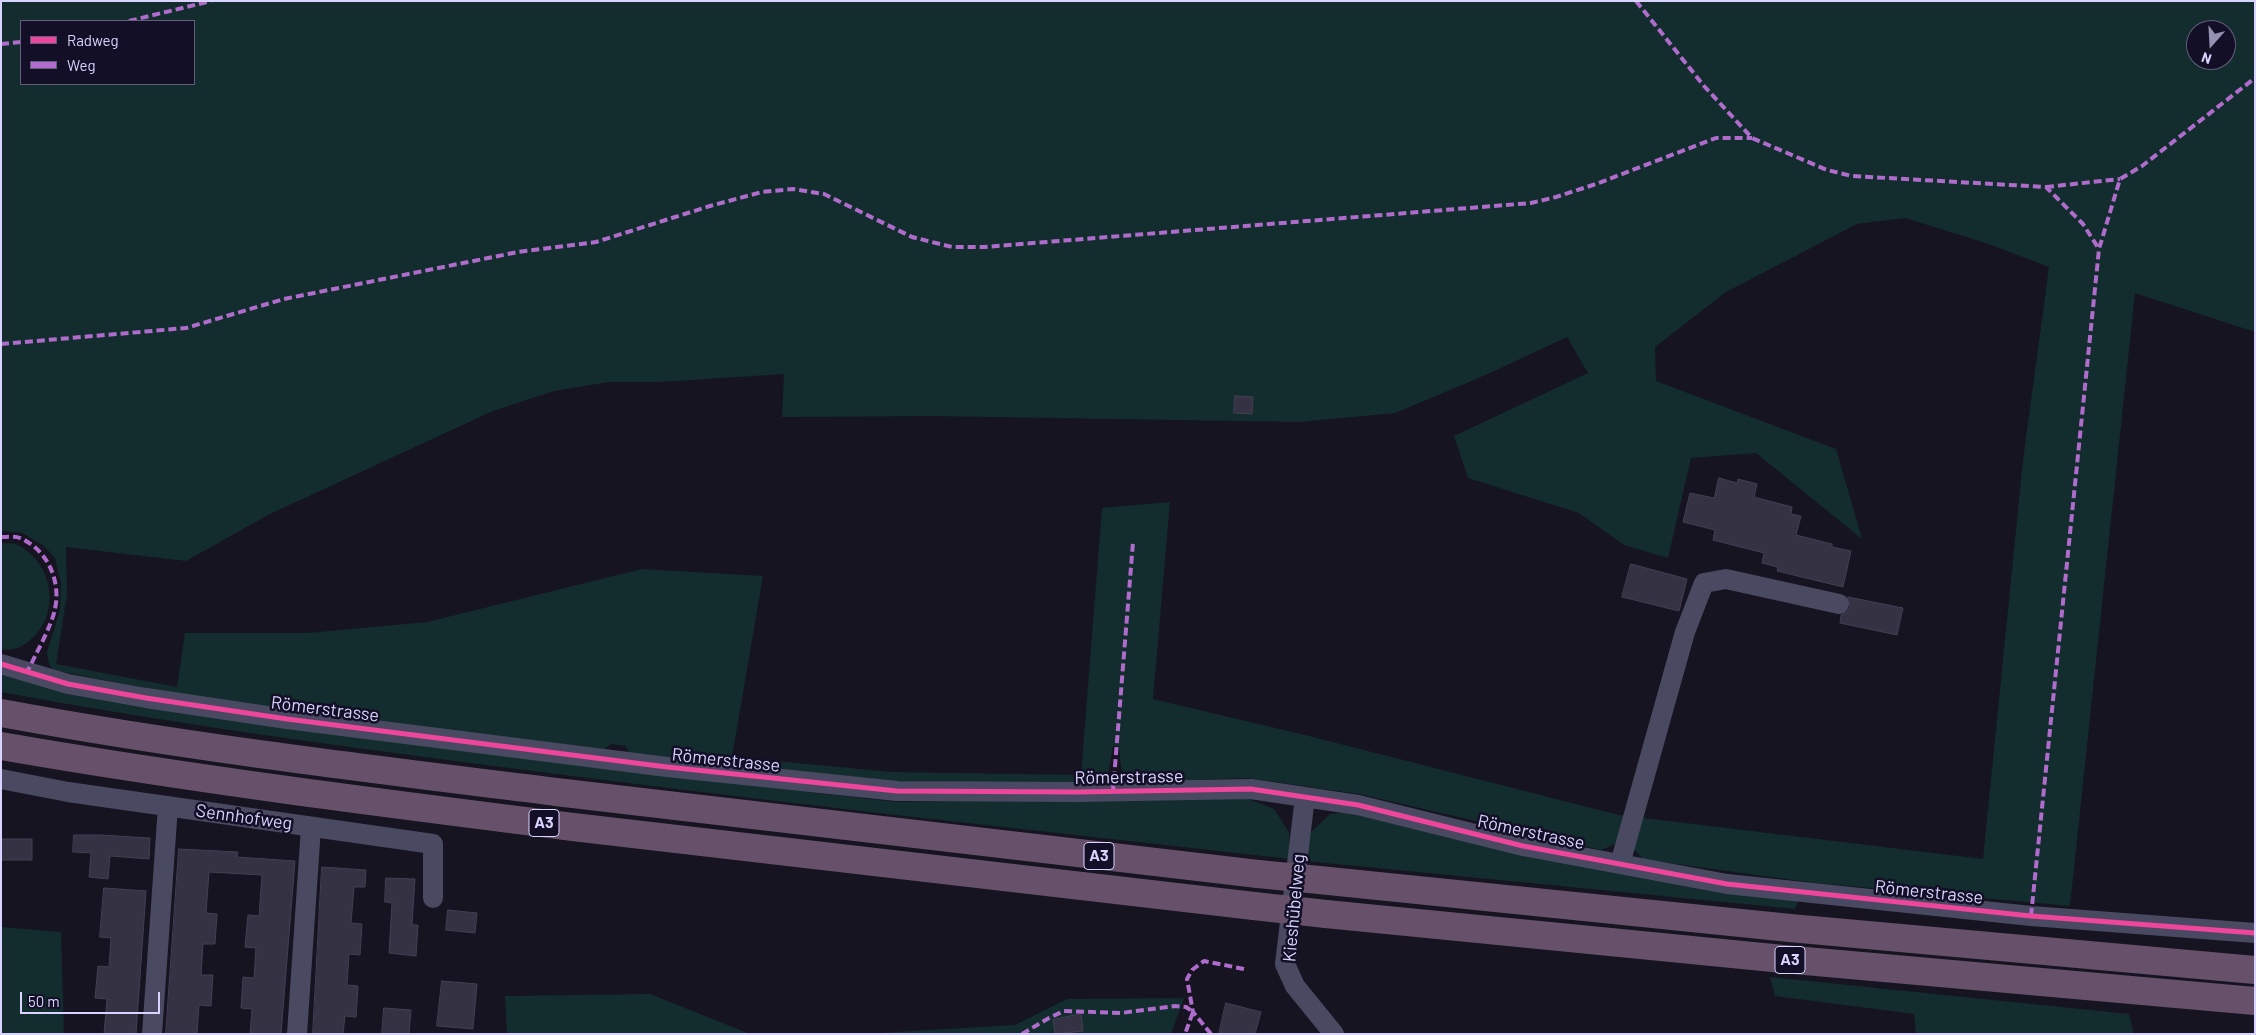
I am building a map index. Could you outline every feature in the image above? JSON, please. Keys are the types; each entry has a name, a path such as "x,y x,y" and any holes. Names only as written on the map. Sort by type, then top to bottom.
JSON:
{"highway":[{"name":"A3","path":"1,713 240,751 415,775 939,838 1258,874 1790,928 2255,970"},
{"name":"A3","path":"1,746 118,766 414,807 921,869 1326,914 1784,960 2255,1001"}],"street":[{"path":"1620,864 1685,632 1704,583 1726,579 1839,604"},
{"name":"Römerstrasse","path":"1,664 68,684 286,719 667,767 888,790 1077,792 1251,789 1358,805 1523,846 1727,884 2032,916 2255,933"},
{"name":"Sennhofweg","path":"1,779 68,792 433,844 433,898"},
{"name":"Kieshübelweg","path":"1305,797 1285,964 1294,986 1334,1034"},
{"path":"152,1034 168,806"},
{"path":"297,1034 311,827"}],"green space":[{"path":"1,1 2255,1 2255,332 2135,293 2070,906 1815,883 1662,862 1643,859 1634,849 1615,844 1601,850 1359,794 1248,778 1142,782 1128,776 1122,770 1119,747 1113,746 1108,774 1091,784 894,781 668,759 628,752 626,746 611,744 604,749 290,711 175,694 53,670 49,664 47,652 60,610 61,584 55,558 44,546 22,533 1,531","holes":["1905,218 1986,243 2049,267 2023,460 1983,859 1619,815 1305,735 1153,699 1170,502 1102,508 1081,775 893,772 732,757 763,576 642,569 427,622 308,633 185,633 177,687 56,664 67,594 66,547 186,561 270,514 493,411 554,391 609,382 661,382 784,374 782,417 932,416 1299,422 1395,413 1488,374 1567,337 1588,373 1454,436 1468,478 1579,513 1624,545 1668,558 1691,458 1756,453 1862,539 1836,449 1656,381 1655,347 1726,292 1857,224"]},
{"path":"1,543 18,545 33,556 42,569 48,583 50,597 48,612 42,626 33,638 18,648 1,650"},
{"path":"1,674 667,776 897,802 1243,797 1274,809 1289,832 1290,859 687,790 303,741 182,723 1,692"},
{"path":"1357,811 1799,899 1795,909 1305,861 1311,832 1330,814"},
{"path":"1,927 61,932 64,1034 1,1034"},
{"path":"1770,977 2129,1014 2134,1034 1916,1034 1914,1014 1775,996"},
{"path":"650,994 750,1034 507,1034 505,996"},
{"path":"1184,998 1171,1034 861,1034 1015,1025 1067,999"}],"building":[{"path":"1235,396 1253,397 1252,414 1234,413"},
{"path":"1719,478 1737,483 1738,479 1757,484 1754,497 1792,507 1791,514 1801,516 1796,535 1851,551 1843,587 1777,571 1778,567 1762,563 1764,553 1713,540 1715,530 1683,522 1690,493 1714,498"},
{"path":"1631,564 1687,579 1679,611 1622,597"},
{"path":"1848,597 1903,608 1897,635 1840,623 1841,615 1847,612 1850,607"},
{"path":"74,835 150,838 149,859 110,856 108,879 89,877 91,853 73,852"},
{"path":"1,839 32,839 32,860 1,860"},
{"path":"179,849 238,852 237,857 295,861 281,1034 250,1034 252,1009 241,1008 243,977 254,978 256,948 245,947 248,915 259,916 262,875 209,872 206,913 217,914 215,944 203,944 201,975 213,975 211,1006 199,1005 197,1034 166,1034"},
{"path":"322,867 366,870 365,887 354,887 351,923 362,924 360,955 349,954 347,985 358,986 356,1017 345,1016 343,1034 313,1034"},
{"path":"386,878 415,879 412,925 418,925 416,956 389,953 392,903 385,902"},
{"path":"104,888 146,891 136,1034 104,1034 107,999 95,998 98,966 109,967 111,938 100,937"},
{"path":"448,910 477,913 475,933 446,930"},
{"path":"442,981 477,984 473,1029 437,1026"},
{"path":"1226,1003 1261,1012 1255,1034 1219,1034"},
{"path":"384,1008 411,1010 409,1034 382,1034"},
{"path":"1081,1014 1083,1031 1055,1034 1053,1020"}],"marked path":[{"path":"133,20 211,1"},
{"path":"1636,1 1704,86 1752,138 1827,170 1852,176 2046,187 2083,224 2099,249"},
{"path":"1,44 20,42"},
{"path":"2031,916 2099,249 2120,179 2142,166 2255,78"},
{"path":"1,344 186,328 284,299 518,252 596,242 710,206 762,192 793,189 824,194 912,237 952,247 984,247 1531,203 1596,184 1716,138 1752,138"},
{"path":"2046,187 2120,179"},
{"path":"1,537 20,538 30,543 45,558 54,577 56,588 55,609 43,640 27,672"},
{"path":"1113,791 1133,542"},
{"path":"1211,1034 1193,1012 1187,979 1192,970 1204,961 1244,969"},
{"path":"1022,1034 1064,1011 1121,1013 1175,1006 1186,1007 1193,1012 1185,1034"}],"cycle path":[{"path":"1,664 68,684 146,698 287,719 667,767 897,791 1077,792 1251,789 1358,805 1523,846 1727,884 2031,916 2255,933"}]}
